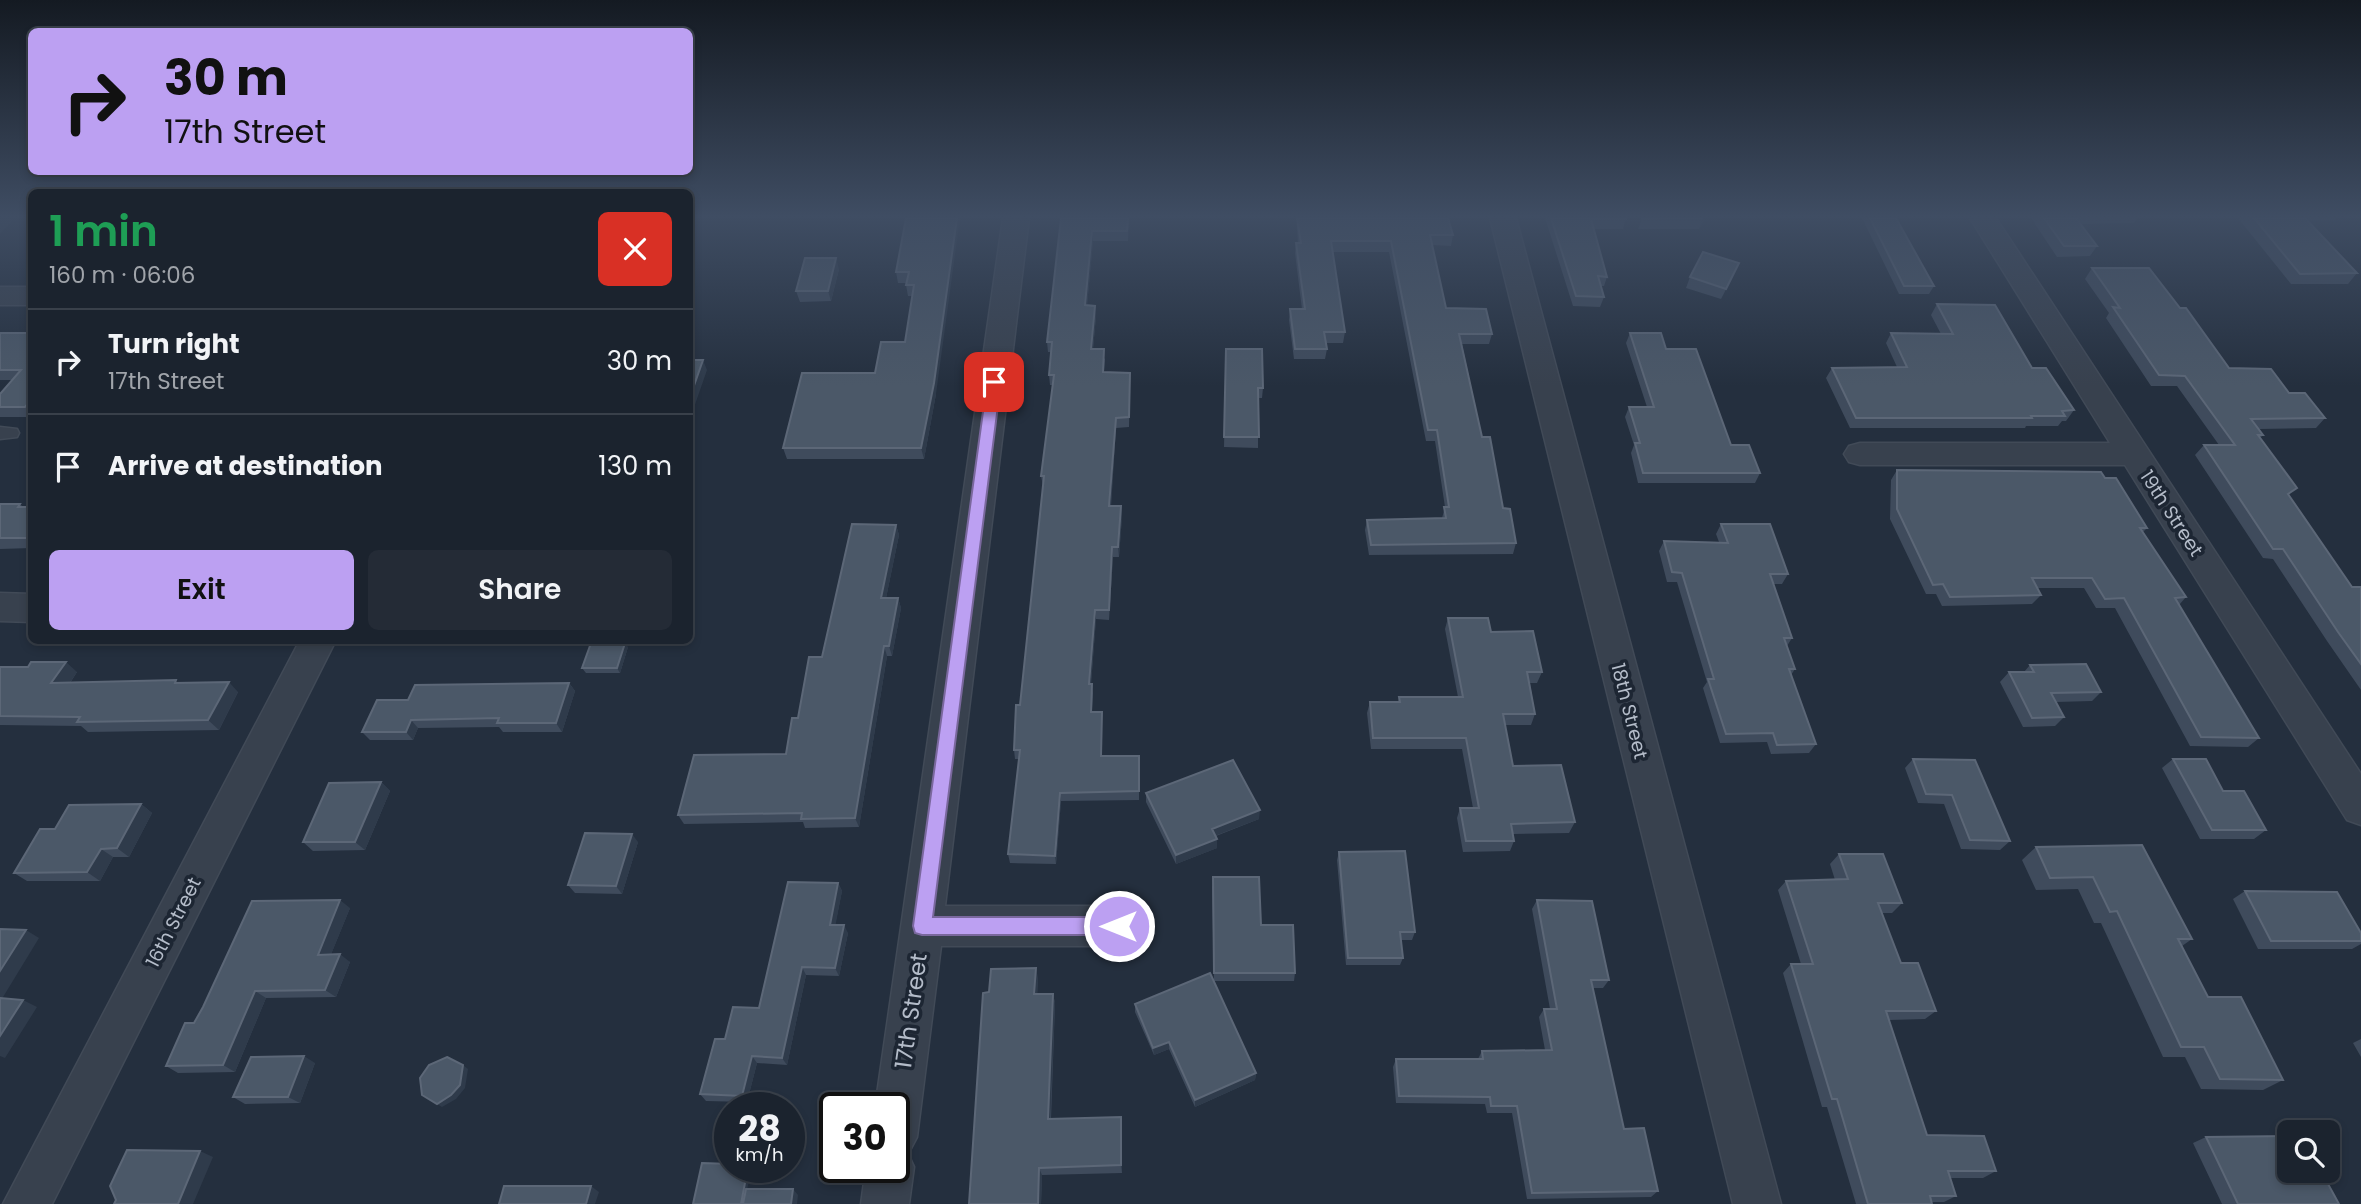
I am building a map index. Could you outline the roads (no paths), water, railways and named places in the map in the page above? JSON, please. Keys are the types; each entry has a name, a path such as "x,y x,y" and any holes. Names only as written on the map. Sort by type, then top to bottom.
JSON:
{"street":[{"name":"17th Street","path":"900,1092 1009,274"},
{"name":"18th Street","path":"1517,274 1757,1204"},
{"name":"19th Street","path":"2019,274 2361,807"},
{"path":"0,296 28,296"},
{"path":"1860,454 2134,454"},
{"path":"0,607 28,608"},
{"name":"16th Street","path":"27,1204 316,644"},
{"name":"17th Street","path":"922,926 1119,926"},
{"path":"885,1204 888,1183"}]}
